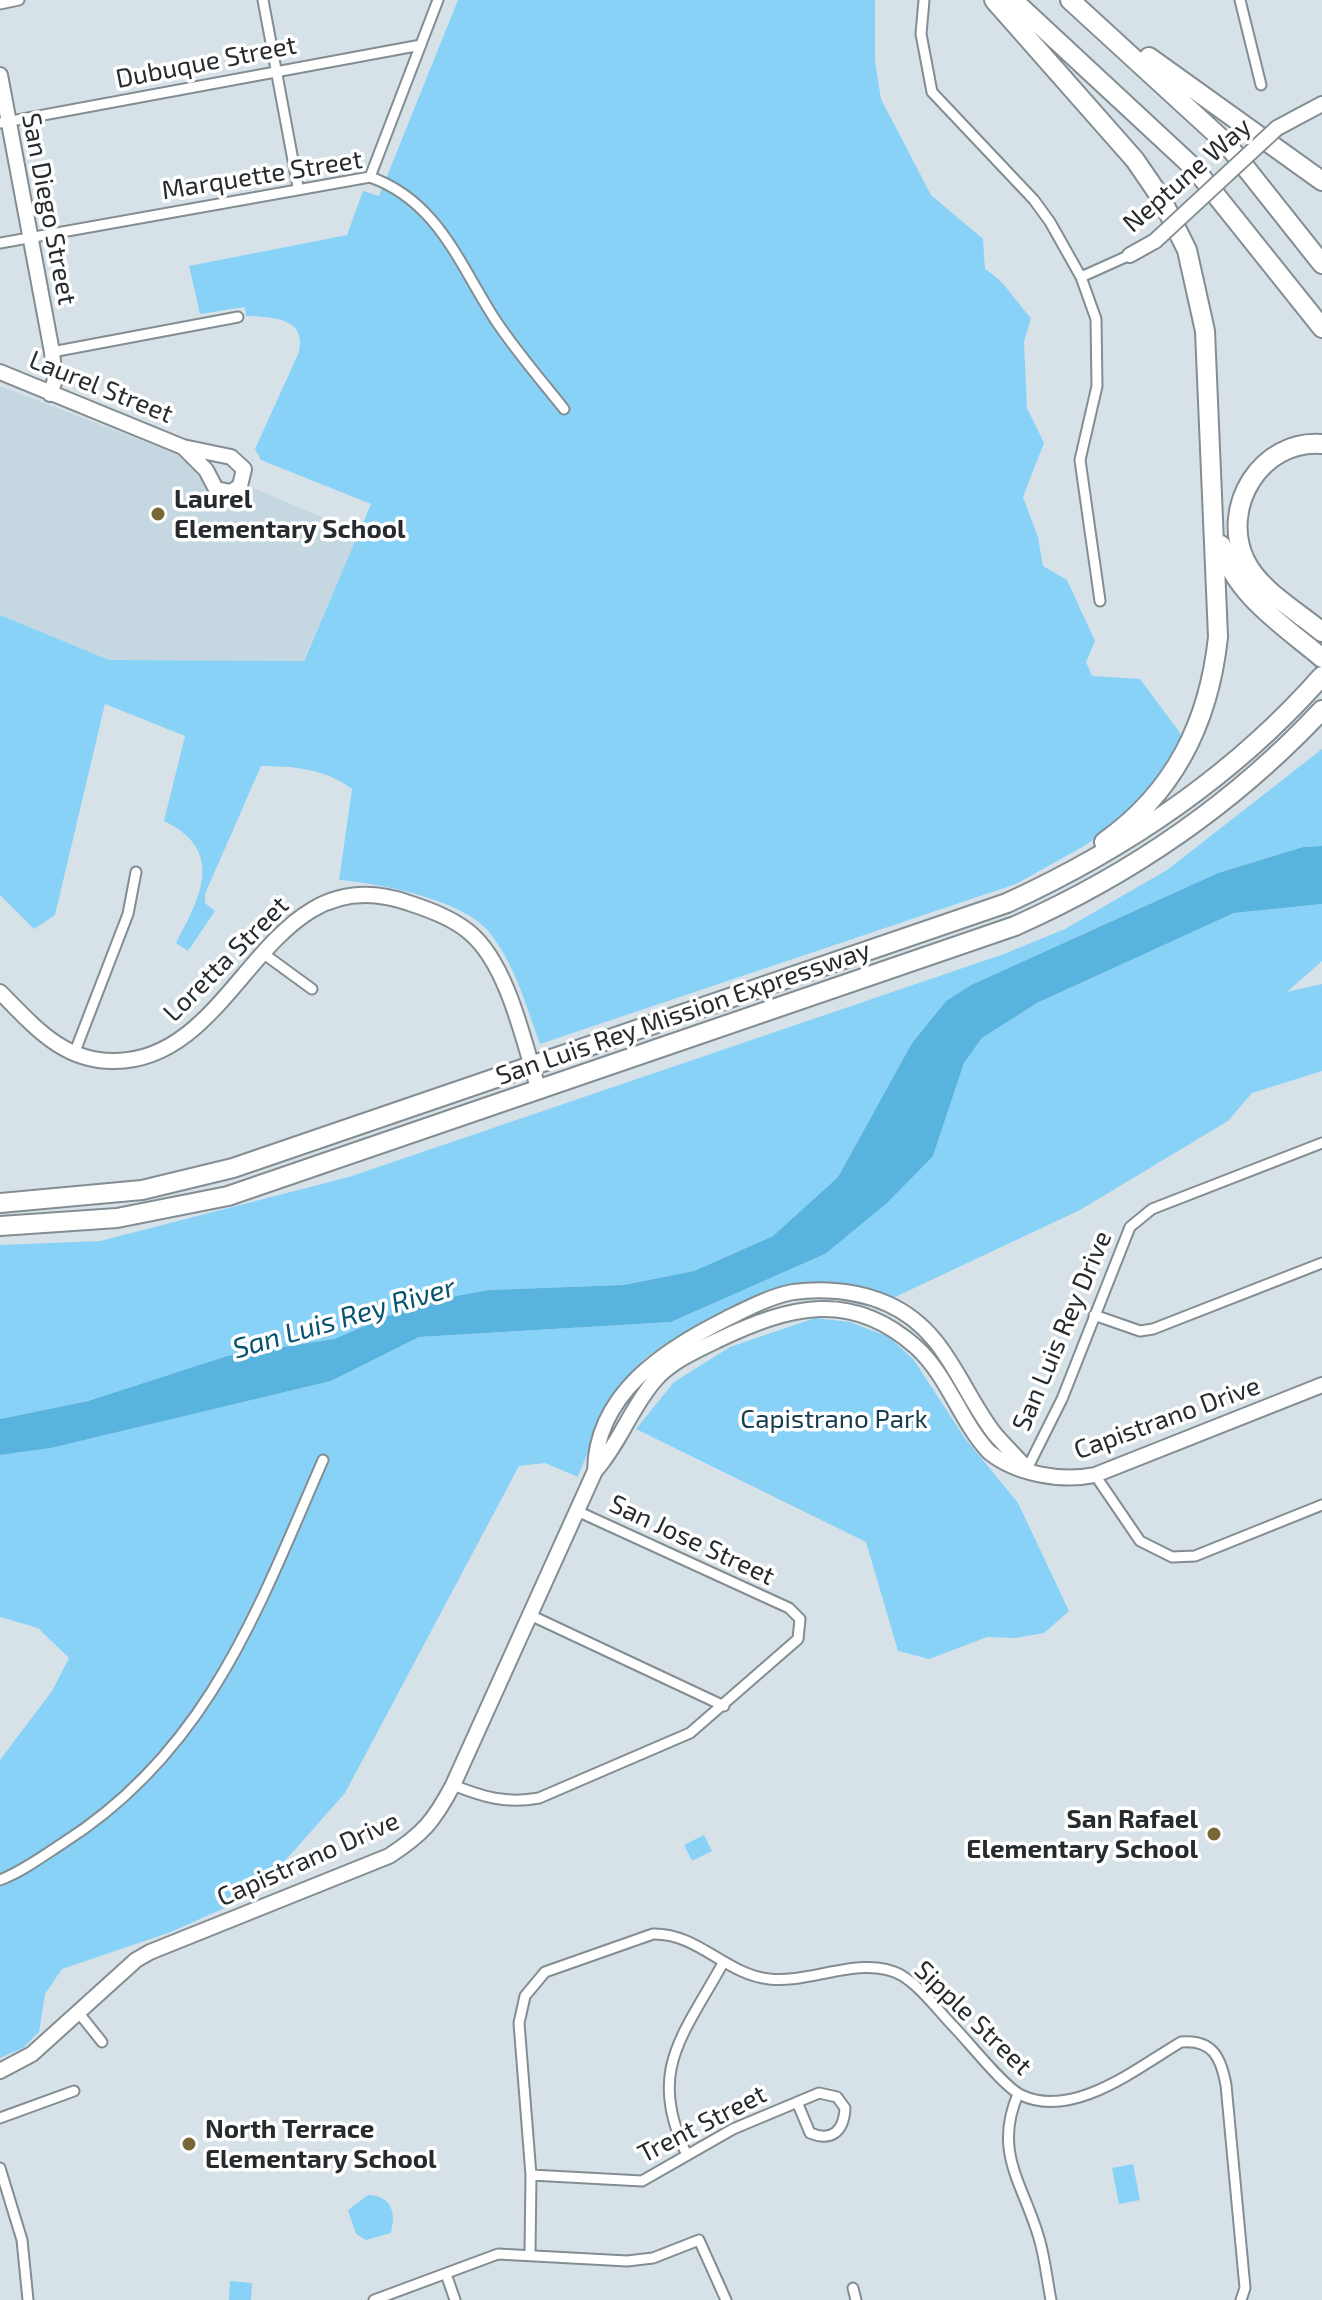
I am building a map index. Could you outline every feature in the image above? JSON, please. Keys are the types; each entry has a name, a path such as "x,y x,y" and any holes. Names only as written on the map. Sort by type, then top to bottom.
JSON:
{"highway":[{"path":"994,0 1135,160 1161,198 1187,250 1205,331 1218,637 1209,695 1192,741 1173,775 1131,822 1086,855 1007,903"},
{"path":"1013,0 1195,169 1322,328"},
{"path":"1072,0 1185,86 1322,181"},
{"path":"1072,0 1226,143 1322,264"},
{"path":"1322,444 1288,449 1259,470 1241,501 1237,526 1245,561 1258,579 1322,632"},
{"path":"1212,474 1218,536 1225,562 1239,584 1257,603 1322,658"},
{"path":"1007,903 1084,866 1192,798 1273,729 1322,676"},
{"name":"San Luis Rey Mission Expressway","path":"0,1226 117,1218 228,1196 974,941 1105,882 1208,814 1247,782 1322,710"},
{"name":"San Luis Rey Mission Expressway","path":"0,1203 92,1197 194,1179 272,1157 1007,903"}],"street":[{"path":"0,4 19,0"},
{"path":"263,0 298,187"},
{"path":"370,177 438,0"},
{"path":"924,0 921,34 932,92 1034,200 1081,277 1096,319 1097,386 1080,460 1100,601"},
{"path":"1240,0 1261,85"},
{"name":"Dubuque Street","path":"4,122 421,45"},
{"name":"San Diego Street","path":"0,75 4,122 52,352 60,361 66,386 56,396"},
{"name":"Neptune Way","path":"1081,277 1155,241 1277,128 1322,104"},
{"name":"Marquette Street","path":"0,243 298,187 370,177 404,192 434,220 499,325 564,409"},
{"path":"52,352 238,317"},
{"name":"Laurel Street","path":"0,372 183,447"},
{"path":"74,1054 128,914 136,872"},
{"name":"Loretta Street","path":"0,992 46,1038 74,1054 117,1062 154,1054 173,1044 303,914 342,895 373,893 458,923 491,955 539,1091"},
{"path":"264,954 312,989"},
{"name":"San Luis Rey Drive","path":"1027,1469 1062,1399 1123,1239 1139,1217 1322,1143"},
{"path":"1094,1315 1140,1331 1153,1329 1322,1263"},
{"name":"Capistrano Drive","path":"0,2071 32,2054 136,1960 150,1952 389,1856 419,1837 434,1821 453,1785 595,1471 596,1450 619,1399 654,1359 745,1310 790,1293 830,1289 888,1304 934,1337 949,1355 994,1433 1027,1469 1063,1478 1095,1475 1322,1385"},
{"path":"0,1880 90,1827 127,1797 200,1714 247,1634 323,1460"},
{"path":"1095,1475 1140,1541 1172,1557 1195,1556 1322,1505"},
{"name":"San Jose Street","path":"577,1511 789,1608 800,1619 798,1639 724,1706"},
{"path":"453,1785 500,1801 539,1798 673,1743 724,1706 530,1615"},
{"name":"Sipple Street","path":"530,2253 531,2175 519,2023 525,1996 545,1972 653,1934 683,1937 738,1971 770,1979 862,1969 901,1975 920,1990 1018,2094 1043,2102 1065,2102 1134,2070 1181,2042 1196,2041 1208,2045 1222,2065 1226,2085 1245,2288 1241,2300"},
{"path":"687,2155 673,2125 668,2103 669,2071 674,2053 723,1963"},
{"path":"78,2012 102,2042"},
{"path":"0,2118 74,2091"},
{"name":"Trent Street","path":"531,2175 642,2181 733,2129 797,2102 819,2093 837,2097 845,2108 844,2123 835,2135 823,2138 810,2133 797,2102"},
{"path":"1018,2094 1009,2116 1006,2143 1039,2238 1051,2300"},
{"path":"0,2168 22,2240 28,2300"},
{"path":"374,2300 498,2254 530,2253 627,2261 653,2258 699,2240 726,2300"},
{"path":"446,2274 455,2300"},
{"path":"853,2288 856,2300"}],"shaded area":[{"name":"Laurel Elementary School","path":"0,386 192,460 209,492 219,496 242,483 359,533 303,661 109,660 0,615"},
{"path":"1322,846 1322,904 1234,913 1037,1003 982,1038 964,1063 933,1156 887,1203 825,1254 671,1322 419,1337 331,1381 51,1448 0,1455 0,1419 88,1401 227,1356 334,1339 419,1303 488,1290 623,1285 694,1271 773,1236 838,1177 912,1043 946,1001 971,985 1218,873 1303,847"}],"green space":[{"path":"458,0 875,0 875,61 881,99 931,195 983,239 985,269 1004,285 1031,318 1024,342 1027,408 1044,443 1023,497 1038,537 1043,566 1067,580 1095,641 1086,662 1092,676 1140,679 1186,741 1143,805 1084,846 1016,884 540,1044 506,958 489,932 477,921 441,902 419,895 339,880 352,789 320,773 261,766 205,894 205,903 215,911 188,951 176,943 193,909 202,876 201,860 195,846 183,833 164,821 185,736 105,704 55,915 34,929 0,895 0,615 109,660 304,661 371,504 261,460 255,449 299,352 298,332 285,321 246,316 245,307 200,314 189,266 347,235 363,191 379,196"},
{"path":"1322,749 1322,846 1303,847 1218,873 971,985 946,1001 912,1043 838,1177 773,1236 694,1271 622,1285 488,1290 419,1303 334,1339 227,1356 88,1401 0,1419 0,1245 100,1241 349,1177 1004,954 1065,929 1167,870"},
{"path":"1322,904 1322,961 1287,992 1322,984 1322,1071 1252,1093 1228,1121 1080,1210 893,1298 852,1284 797,1290 742,1306 690,1330 648,1356 615,1396 578,1477 545,1463 519,1466 345,1793 284,1862 238,1902 171,1932 62,1969 45,1994 39,2032 23,2048 0,2058 0,1760 52,1691 69,1658 38,1628 0,1617 0,1455 51,1448 331,1381 419,1337 671,1322 825,1254 933,1156 964,1063 982,1038 1037,1003 1234,913"},
{"name":"Capistrano Park","path":"815,1318 850,1322 889,1337 914,1360 964,1437 1018,1503 1069,1611 1044,1633 1015,1638 987,1637 929,1659 898,1651 866,1542 636,1429 674,1382 730,1347"},
{"path":"704,1835 712,1851 692,1861 684,1845"},
{"path":"1133,2164 1140,2200 1119,2204 1112,2168"},
{"path":"368,2195 387,2202 393,2218 391,2233 366,2240 356,2234 348,2210"},
{"path":"230,2281 252,2283 251,2300 229,2300"}],"place":[{"name":"Laurel Elementary School","path":"158,514"},
{"name":"San Rafael Elementary School","path":"1214,1834"},
{"name":"North Terrace Elementary School","path":"189,2144"}],"water label":[{"name":"San Luis Rey River","path":"344,1318"}]}
